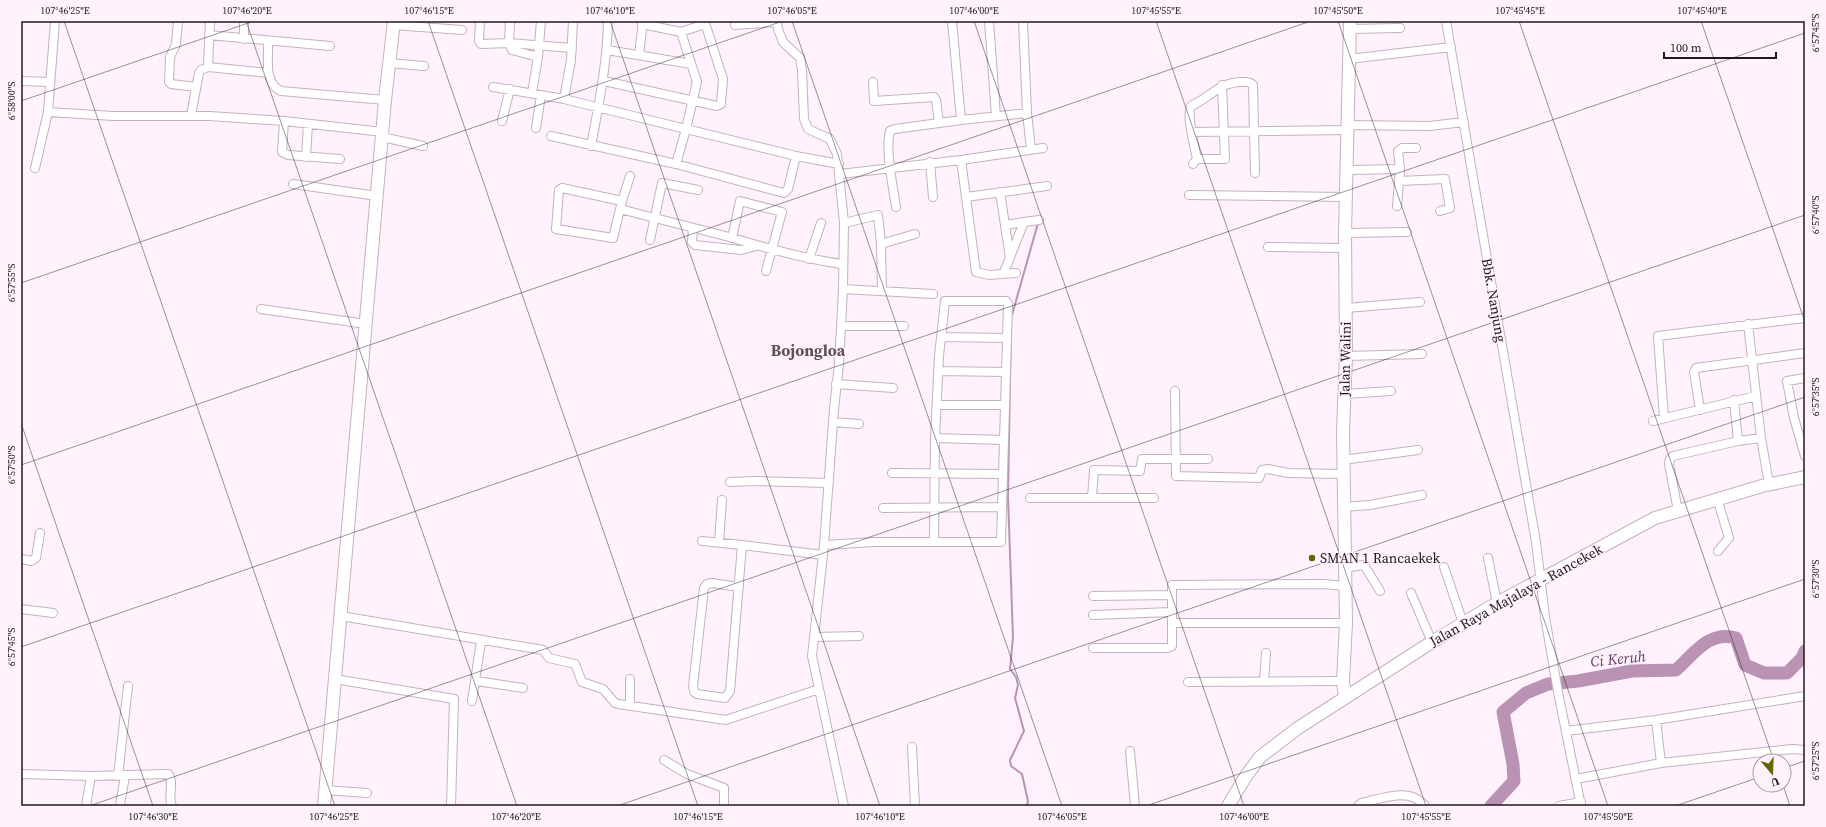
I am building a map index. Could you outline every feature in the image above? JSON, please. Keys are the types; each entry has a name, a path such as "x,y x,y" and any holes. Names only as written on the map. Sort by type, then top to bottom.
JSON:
{"street":[{"path":"35,168 48,112 55,21"},
{"path":"178,21 176,44 170,57 169,82 171,84 196,86"},
{"path":"208,67 210,21"},
{"path":"244,21 244,39"},
{"path":"480,21 479,41 481,44 509,44 572,48"},
{"path":"510,21 509,44 512,50 538,57"},
{"path":"532,93 540,46 541,21"},
{"path":"564,99 572,60 573,21"},
{"path":"591,146 604,81 608,21"},
{"path":"952,21 961,120"},
{"path":"989,21 996,116"},
{"path":"1024,21 1027,114 1032,149"},
{"name":"Bbk. Nanjung","path":"1446,21 1541,580 1545,617 1556,681 1581,804"},
{"path":"604,81 719,106 722,102 723,79 706,26 702,25 681,32 642,22 639,55"},
{"path":"735,25 777,22 783,42 800,58 804,119 806,125 811,130 830,139 837,154 839,164 844,223 841,326 824,545 812,656 844,806"},
{"path":"324,806 385,100 394,23 462,30"},
{"path":"1350,25 1400,28"},
{"name":"Jalan Walini","path":"1345,697 1343,681 1346,623 1344,586 1342,431 1346,356 1345,233 1348,170 1350,25"},
{"path":"676,164 697,82 681,32"},
{"path":"209,35 268,42 330,46"},
{"path":"268,42 268,73 274,86 281,91 385,100"},
{"path":"1349,59 1451,47"},
{"path":"607,50 691,64"},
{"path":"389,63 424,66"},
{"path":"191,115 200,71 208,67 268,73"},
{"path":"21,81 50,82"},
{"path":"873,82 874,101 934,97 936,100 939,123"},
{"path":"1222,86 1225,159 1195,162 1190,112 1191,106 1204,100 1222,86 1230,82 1252,83 1255,173"},
{"path":"493,87 564,99 796,156 839,164"},
{"path":"502,121 510,89"},
{"path":"536,128 541,95"},
{"path":"48,112 113,116 191,115 284,121 382,134 422,146"},
{"path":"896,207 890,168 888,137 890,131 895,129 961,120 1027,114"},
{"path":"284,121 282,152 288,155 340,159"},
{"path":"1192,132 1429,126 1464,122"},
{"path":"306,157 308,124"},
{"path":"551,136 676,164 784,193 788,189 796,156"},
{"path":"840,174 930,162 961,160 1043,148"},
{"path":"1397,206 1400,169 1398,151 1402,148 1416,148"},
{"path":"961,160 976,272 989,275 1016,273"},
{"path":"930,162 933,197"},
{"path":"1348,170 1400,169"},
{"path":"630,176 621,205 614,237 612,239 556,229 560,190 562,188 621,205 654,218 732,238 756,246 809,259 842,264"},
{"path":"1399,181 1445,179 1450,208 1440,210"},
{"path":"650,240 662,183 698,190"},
{"path":"293,184 377,196"},
{"path":"966,197 1047,186"},
{"path":"1000,192 1010,258"},
{"path":"1189,195 1346,197"},
{"path":"732,238 740,201 780,211 782,213 766,271"},
{"path":"844,223 878,216 881,244 882,291"},
{"path":"1005,225 1039,220"},
{"path":"1003,274 1024,222"},
{"path":"809,259 821,223"},
{"path":"693,228 692,239 695,245 741,250 756,246"},
{"path":"1345,233 1408,232"},
{"path":"881,244 915,234"},
{"path":"1268,248 1345,248"},
{"path":"843,289 933,294"},
{"path":"824,545 934,542 999,543 1002,540 1002,474 1008,302 945,301 938,371 933,507 934,542"},
{"path":"1346,308 1420,302"},
{"path":"261,309 366,324"},
{"path":"1664,418 1658,336 1805,318"},
{"path":"1748,324 1761,438 1769,484"},
{"path":"841,326 904,326"},
{"path":"941,337 1007,338"},
{"path":"1700,410 1694,369 1805,353"},
{"path":"1346,356 1422,354"},
{"path":"938,371 1006,372"},
{"path":"1805,378 1787,381 1794,418 1805,456"},
{"path":"836,384 893,388"},
{"path":"1175,391 1176,476 1259,478 1262,470 1268,469 1288,473 1343,474"},
{"path":"1345,394 1391,391"},
{"path":"1653,421 1734,400 1756,396"},
{"path":"1734,400 1738,441"},
{"path":"937,405 1005,405"},
{"path":"833,422 859,424"},
{"path":"935,438 1004,440"},
{"path":"1678,511 1669,464 1670,459 1673,456 1738,441 1761,438"},
{"path":"1343,460 1418,450"},
{"path":"1092,498 1094,470 1140,471 1142,459 1208,459"},
{"path":"892,473 1002,474"},
{"name":"Jalan Raya Majalaya - Rancekek","path":"1228,806 1246,776 1260,757 1298,728 1462,623 1655,518 1717,498 1805,476"},
{"path":"730,482 756,481 829,483"},
{"path":"1343,507 1370,505 1422,495"},
{"path":"1030,498 1154,498"},
{"path":"1717,498 1729,538 1718,551"},
{"path":"719,542 722,500"},
{"path":"883,508 1002,507"},
{"path":"21,560 31,561 36,558 40,533"},
{"path":"702,541 823,555"},
{"path":"739,587 712,583 707,584 704,588 693,686 694,692 697,694 721,698 728,696 739,587 742,545"},
{"path":"1488,558 1497,603"},
{"path":"1344,568 1364,565 1380,591"},
{"path":"1444,567 1462,623"},
{"path":"1093,648 1170,648 1172,646 1171,612 1173,585 1309,584 1344,586"},
{"path":"1411,592 1432,642"},
{"path":"1093,596 1172,595"},
{"path":"21,609 53,613"},
{"path":"1093,615 1171,612"},
{"path":"341,616 543,650 549,658 575,664 582,682 603,689 616,704 726,720 819,690"},
{"path":"1172,624 1346,623"},
{"path":"815,637 859,636"},
{"path":"472,701 481,640"},
{"path":"1264,682 1266,653"},
{"path":"335,679 454,699 450,806"},
{"path":"630,680 630,706"},
{"path":"476,681 523,688"},
{"path":"1188,682 1343,681"},
{"path":"120,805 128,686"},
{"path":"1566,731 1656,720 1805,696"},
{"path":"1656,720 1661,764"},
{"path":"912,747 916,806"},
{"path":"1576,779 1661,764 1792,750 1805,750"},
{"path":"1130,751 1135,806"},
{"path":"664,760 687,774 724,788 724,806"},
{"path":"21,774 91,776 170,775 170,800 172,806"},
{"path":"86,806 91,776"},
{"path":"325,790 367,793"},
{"path":"1358,806 1361,803 1390,796 1409,795 1425,806"},
{"path":"1559,806 1581,804"}],"waterway":[{"path":"1012,315 1038,223"},
{"path":"1011,323 1008,497 1013,637 1010,669 1016,677 1018,685 1015,698 1024,731 1010,760 1011,766 1022,774 1028,801 1027,806"},
{"name":"Ci Keruh","path":"1491,806 1514,781 1513,764 1503,712 1526,693 1548,684 1578,681 1632,671 1676,670 1703,645 1718,637 1726,636 1736,638 1745,665 1764,673 1787,673 1802,658 1805,651"}],"place":[{"name":"SMAN 1 Rancaekek","path":"1312,558"}],"district":[{"name":"Bojongloa","path":"808,350"}]}
